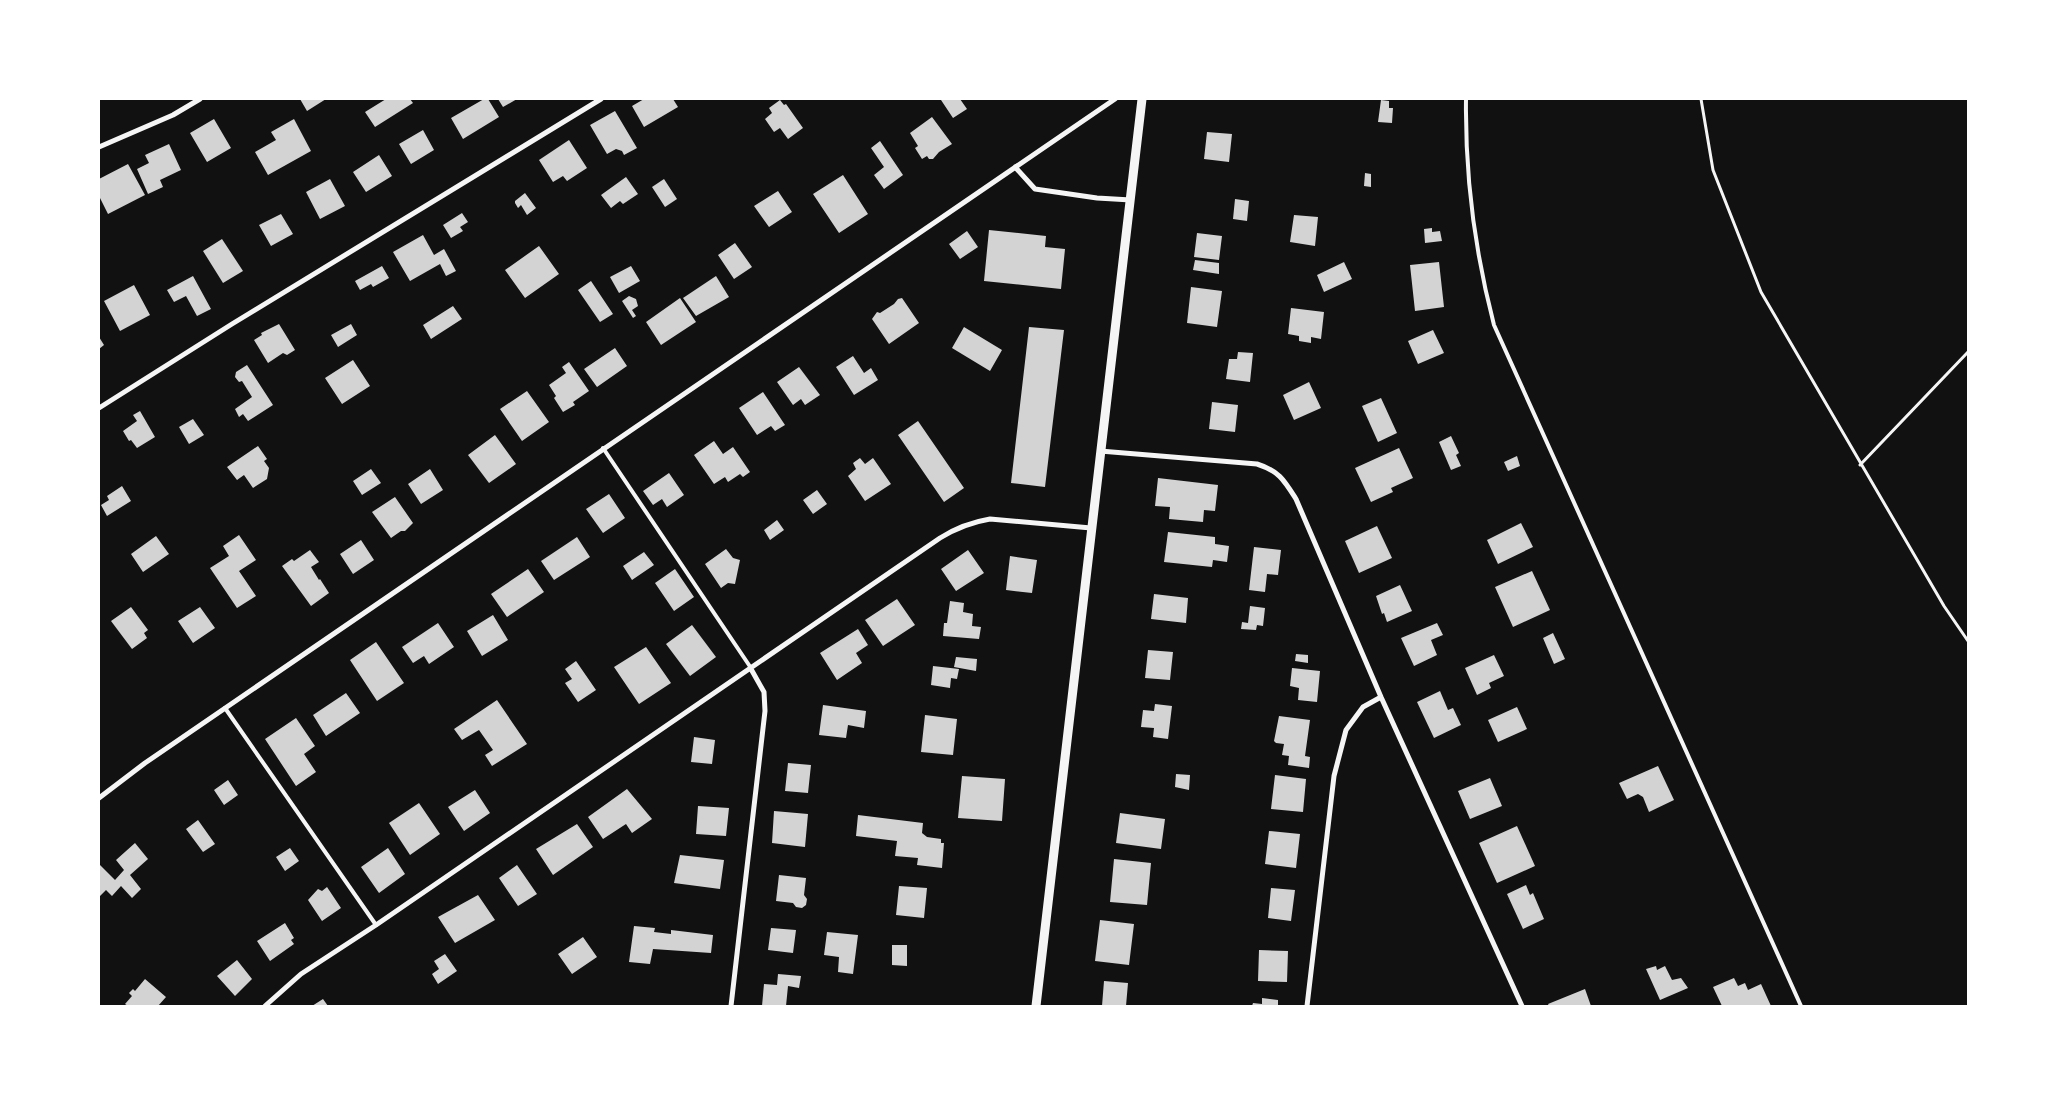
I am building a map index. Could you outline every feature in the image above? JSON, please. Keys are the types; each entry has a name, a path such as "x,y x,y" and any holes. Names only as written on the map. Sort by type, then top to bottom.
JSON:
{"street":[{"path":"99,147 173,115 200,99"},
{"path":"99,408 232,324 601,99"},
{"path":"99,798 145,763 1114,99"},
{"path":"1036,1006 1142,99"},
{"path":"1015,167 1035,188 1097,198 1131,200"},
{"path":"1100,451 1257,464 1272,469 1284,480 1296,499 1380,697 1522,1006"},
{"path":"265,1006 301,974 376,925 955,529 974,522 990,519 1091,528"},
{"path":"732,1006 765,711 764,692 751,669"},
{"path":"1307,1006 1334,776 1346,730 1363,707 1380,697"}],"lane":[{"path":"1466,99 1466,147 1470,185 1482,280 1494,325 1801,1006"},
{"path":"603,448 751,669"},
{"path":"225,708 376,925"}],"path":[{"path":"1701,99 1713,170 1761,292 1860,465 1944,606 1968,641"},
{"path":"1860,465 1968,352"}],"building":[{"path":"300,99 326,99 307,111"},
{"path":"386,99 410,99 413,103 375,127 365,112"},
{"path":"484,99 488,99 499,117 463,139 451,118"},
{"path":"498,99 517,99 503,107"},
{"path":"644,99 673,99 678,107 644,127 632,106"},
{"path":"942,99 960,99 967,109 953,118"},
{"path":"780,100 784,105 786,104 803,128 788,139 780,128 774,132 765,119 772,113 769,108"},
{"path":"1381,100 1389,101 1389,108 1393,108 1392,123 1378,122"},
{"path":"615,111 637,148 624,155 622,151 616,149 607,154 590,125"},
{"path":"932,117 952,144 939,152 933,159 929,159 927,156 922,159 915,148 918,146 910,133"},
{"path":"214,119 231,148 207,162 190,133"},
{"path":"294,119 311,151 268,175 255,152 276,140 271,132"},
{"path":"423,130 434,150 411,164 399,144"},
{"path":"1207,132 1232,134 1229,162 1204,159"},
{"path":"569,140 587,168 567,181 563,176 553,182 539,160"},
{"path":"880,141 903,175 884,189 874,175 884,167 871,148"},
{"path":"169,144 181,170 160,180 163,187 148,194 137,169 149,163 145,155"},
{"path":"379,155 392,176 366,192 353,172"},
{"path":"128,164 145,195 108,214 99,196 99,179"},
{"path":"1365,173 1371,174 1371,187 1364,186"},
{"path":"843,175 868,214 839,233 813,194"},
{"path":"626,177 638,194 623,204 620,201 611,208 601,195"},
{"path":"330,179 345,206 320,219 306,192"},
{"path":"664,179 677,199 665,207 652,187"},
{"path":"778,191 792,212 769,227 754,206"},
{"path":"525,193 536,208 527,215 521,205 518,208 515,203"},
{"path":"1235,199 1249,201 1247,221 1233,219"},
{"path":"462,213 468,222 460,227 463,231 451,238 443,225"},
{"path":"281,214 293,234 271,246 259,225"},
{"path":"1294,215 1318,217 1315,246 1290,242"},
{"path":"1432,228 1432,232 1440,231 1442,241 1425,243 1424,229"},
{"path":"989,230 1046,236 1045,247 1065,249 1061,289 984,281"},
{"path":"967,231 978,247 960,259 949,244"},
{"path":"1197,233 1222,236 1219,260 1194,257"},
{"path":"423,235 434,255 444,249 456,271 446,276 440,264 410,281 393,252"},
{"path":"222,239 243,271 223,283 203,251"},
{"path":"735,243 752,267 734,279 718,255"},
{"path":"539,246 559,274 525,298 505,270"},
{"path":"1195,260 1219,263 1219,274 1193,270"},
{"path":"1344,262 1352,279 1324,292 1317,275"},
{"path":"1439,262 1444,307 1415,311 1410,265"},
{"path":"382,266 389,278 373,287 371,284 360,290 355,281"},
{"path":"631,266 640,281 619,293 610,277"},
{"path":"193,276 211,309 197,316 186,296 174,302 167,290"},
{"path":"716,276 729,297 696,316 683,298"},
{"path":"591,281 613,314 600,322 578,290"},
{"path":"134,285 150,315 120,331 104,301"},
{"path":"1191,287 1222,291 1217,327 1187,323"},
{"path":"629,296 636,299 638,306 632,310 636,316 633,318 622,301"},
{"path":"680,298 696,322 661,345 646,322"},
{"path":"902,298 919,323 889,344 872,319 877,312 880,313"},
{"path":"453,306 462,319 431,339 423,325"},
{"path":"1291,308 1324,312 1321,339 1311,337 1311,343 1299,341 1299,336 1288,334"},
{"path":"279,324 295,350 287,355 283,353 268,363 254,340 262,335 261,333"},
{"path":"351,324 357,335 338,347 331,335"},
{"path":"964,327 1002,350 990,371 952,348"},
{"path":"1029,327 1064,330 1045,487 1011,483"},
{"path":"1433,330 1444,353 1418,364 1408,341"},
{"path":"99,337 104,345 99,349"},
{"path":"615,348 627,366 597,387 584,369"},
{"path":"1238,352 1253,353 1250,382 1226,379 1229,359 1237,359"},
{"path":"853,356 864,373 871,368 878,380 854,395 836,367"},
{"path":"353,360 370,386 342,404 325,378"},
{"path":"569,362 589,391 573,402 575,405 563,412 554,398 556,396 549,385 566,373 562,367"},
{"path":"247,365 273,405 248,421 243,414 239,417 235,409 252,397 242,381 239,382 235,377 236,372"},
{"path":"799,367 820,395 805,405 801,399 793,405 777,382"},
{"path":"1309,382 1321,408 1294,420 1283,395"},
{"path":"527,391 549,422 522,441 500,409"},
{"path":"763,392 785,425 775,431 771,426 757,435 739,408"},
{"path":"1381,398 1397,433 1378,442 1362,406"},
{"path":"1212,402 1238,405 1235,432 1209,429"},
{"path":"140,411 155,437 137,448 131,440 129,441 123,431 137,421 133,415"},
{"path":"193,419 204,435 189,444 179,427"},
{"path":"918,421 964,488 944,502 898,435"},
{"path":"495,435 516,464 489,483 468,455"},
{"path":"1451,436 1459,453 1456,455 1461,466 1451,470 1439,442"},
{"path":"714,441 723,454 733,447 750,472 743,477 740,474 728,482 725,477 714,484 694,455"},
{"path":"258,446 267,459 264,461 269,468 267,479 253,488 244,475 237,480 227,467"},
{"path":"1399,448 1413,478 1391,488 1393,492 1371,502 1355,468"},
{"path":"1517,456 1520,466 1508,471 1504,462"},
{"path":"860,458 865,464 873,458 891,484 865,501 848,476 856,469 853,463"},
{"path":"371,469 381,483 362,495 353,481"},
{"path":"430,469 443,490 421,504 408,484"},
{"path":"669,473 684,495 667,507 662,499 653,505 643,491"},
{"path":"1158,478 1218,485 1215,511 1204,510 1203,522 1169,519 1170,507 1155,506"},
{"path":"122,486 131,501 107,516 101,505 109,500 107,496"},
{"path":"817,490 827,504 813,514 803,500"},
{"path":"609,494 625,518 603,533 586,509"},
{"path":"395,497 413,523 405,531 401,531 391,538 372,512"},
{"path":"777,520 784,530 770,540 764,530"},
{"path":"1521,523 1533,547 1498,564 1487,540"},
{"path":"1377,526 1392,558 1359,573 1345,541"},
{"path":"1168,532 1215,537 1215,544 1229,546 1227,562 1213,560 1212,567 1164,562"},
{"path":"239,535 256,560 239,571 256,596 237,608 210,568 229,556 223,546"},
{"path":"156,536 169,554 143,572 131,554"},
{"path":"577,537 590,557 554,580 541,561"},
{"path":"361,540 374,560 353,574 340,554"},
{"path":"1254,547 1281,550 1278,575 1267,574 1265,592 1249,590"},
{"path":"726,549 733,558 740,560 735,584 728,583 721,588 705,564"},
{"path":"310,550 319,562 311,567 329,593 311,606 282,566 292,559 294,561"},
{"path":"968,550 984,573 956,591 941,569"},
{"path":"644,552 654,565 632,580 623,566"},
{"path":"1010,556 1037,560 1032,593 1006,590"},
{"path":"528,569 544,592 507,617 491,594"},
{"path":"675,569 694,597 674,611 655,583"},
{"path":"1532,571 1550,610 1513,627 1495,587"},
{"path":"1400,585 1412,611 1387,622 1376,596"},
{"path":"1154,594 1188,598 1186,623 1151,619"},
{"path":"897,599 915,625 883,646 865,620"},
{"path":"950,601 964,603 963,612 973,614 972,626 981,627 979,639 943,636 944,623 947,623"},
{"path":"1250,606 1265,608 1263,626 1257,625 1256,630 1241,629 1242,622 1248,623"},
{"path":"131,607 148,630 144,633 147,638 132,649 111,621"},
{"path":"200,607 215,628 193,643 178,621"},
{"path":"493,615 508,640 482,656 467,631"},
{"path":"438,623 454,647 429,664 424,656 413,663 402,647"},
{"path":"1437,623 1443,635 1431,640 1437,655 1414,666 1401,638"},
{"path":"692,625 716,657 690,676 666,644"},
{"path":"858,629 868,645 856,653 862,663 837,680 820,653"},
{"path":"1553,633 1565,659 1554,664 1543,638"},
{"path":"376,642 404,683 377,701 350,660"},
{"path":"646,647 671,683 639,704 614,667"},
{"path":"1148,650 1173,652 1170,680 1145,678"},
{"path":"1296,654 1308,655 1308,663 1295,661"},
{"path":"1494,655 1504,676 1489,683 1491,688 1477,695 1465,668"},
{"path":"956,657 977,659 976,671 954,667"},
{"path":"576,661 596,690 578,702 565,683 572,679 565,669"},
{"path":"933,666 959,669 957,679 951,678 950,688 931,685"},
{"path":"1292,668 1320,671 1317,702 1298,700 1299,688 1290,686"},
{"path":"1440,691 1448,710 1453,708 1461,725 1434,738 1417,702"},
{"path":"346,693 360,713 326,736 313,715"},
{"path":"497,700 527,744 492,766 485,755 493,750 479,730 462,740 454,729"},
{"path":"1155,704 1172,706 1168,739 1153,737 1154,728 1141,727 1143,710 1154,711"},
{"path":"823,705 866,711 864,728 848,725 846,738 819,735"},
{"path":"1517,707 1527,729 1498,742 1488,720"},
{"path":"925,715 957,719 953,755 921,752"},
{"path":"1279,716 1310,720 1305,756 1310,757 1309,768 1288,765 1289,756 1282,755 1284,744 1274,741"},
{"path":"296,718 315,746 304,754 316,772 296,786 265,739"},
{"path":"694,737 715,740 712,764 691,762"},
{"path":"788,763 811,765 808,793 785,791"},
{"path":"1658,766 1674,800 1649,812 1643,797 1638,794 1627,799 1619,783"},
{"path":"1176,774 1190,775 1189,790 1175,787"},
{"path":"1275,775 1306,779 1303,812 1271,809"},
{"path":"962,776 1005,779 1002,821 958,818"},
{"path":"1490,778 1502,806 1470,819 1458,791"},
{"path":"228,780 238,795 224,805 214,790"},
{"path":"627,789 652,819 632,833 626,824 603,839 588,817"},
{"path":"475,790 490,813 464,831 448,807"},
{"path":"419,803 440,834 410,855 389,823"},
{"path":"698,806 729,808 726,836 696,834"},
{"path":"774,811 808,814 805,847 772,843"},
{"path":"1120,813 1165,819 1161,849 1116,843"},
{"path":"858,815 923,823 922,833 927,837 941,839 941,843 944,843 942,868 917,865 918,858 895,856 897,841 856,836"},
{"path":"198,820 215,844 203,852 186,829"},
{"path":"577,824 593,847 553,875 536,849"},
{"path":"1517,826 1535,866 1497,883 1479,843"},
{"path":"1269,831 1300,834 1296,868 1265,864"},
{"path":"135,843 148,859 130,875 141,889 132,898 121,886 112,896 106,890 99,897 99,864 115,880 124,870 116,860"},
{"path":"290,848 299,861 285,871 276,857"},
{"path":"388,848 405,874 379,893 361,867"},
{"path":"680,855 724,860 720,889 674,883"},
{"path":"1114,859 1151,863 1147,905 1110,902"},
{"path":"517,865 537,894 518,906 499,878"},
{"path":"779,875 806,878 804,895 807,899 806,905 802,908 796,907 793,903 776,901"},
{"path":"1526,885 1530,895 1533,893 1544,919 1523,929 1507,894"},
{"path":"899,886 927,888 924,918 896,915"},
{"path":"327,887 341,908 322,921 308,900 318,889 322,891"},
{"path":"1271,888 1295,890 1291,921 1268,918"},
{"path":"478,895 495,920 455,943 438,917"},
{"path":"1100,920 1134,924 1129,965 1095,961"},
{"path":"285,923 294,938 291,940 294,944 270,961 257,941"},
{"path":"634,926 655,928 654,932 671,934 671,930 713,935 711,953 653,949 650,964 629,962"},
{"path":"771,928 796,930 793,953 768,950"},
{"path":"827,932 858,935 853,974 838,972 839,957 824,955"},
{"path":"583,937 597,957 572,974 558,954"},
{"path":"892,945 907,945 907,966 892,965"},
{"path":"1259,950 1288,951 1287,982 1258,981"},
{"path":"445,954 457,971 438,984 432,974 439,969 434,961"},
{"path":"237,960 252,979 235,996 217,976"},
{"path":"1656,966 1657,970 1665,966 1672,980 1681,978 1688,988 1660,1000 1646,969"},
{"path":"778,974 801,976 799,988 788,986 786,1006 762,1006 764,984 777,985"},
{"path":"1734,978 1738,986 1745,983 1748,990 1761,984 1771,1006 1722,1006 1713,987"},
{"path":"145,979 166,997 158,1006 128,1006 125,1004 132,996 129,993 133,989 135,991"},
{"path":"1104,981 1128,983 1126,1006 1102,1006"},
{"path":"1585,989 1591,1006 1549,1006 1548,1004"},
{"path":"1262,998 1278,1000 1278,1006 1252,1006 1253,1003 1262,1004"},
{"path":"323,999 328,1006 312,1006"}]}
